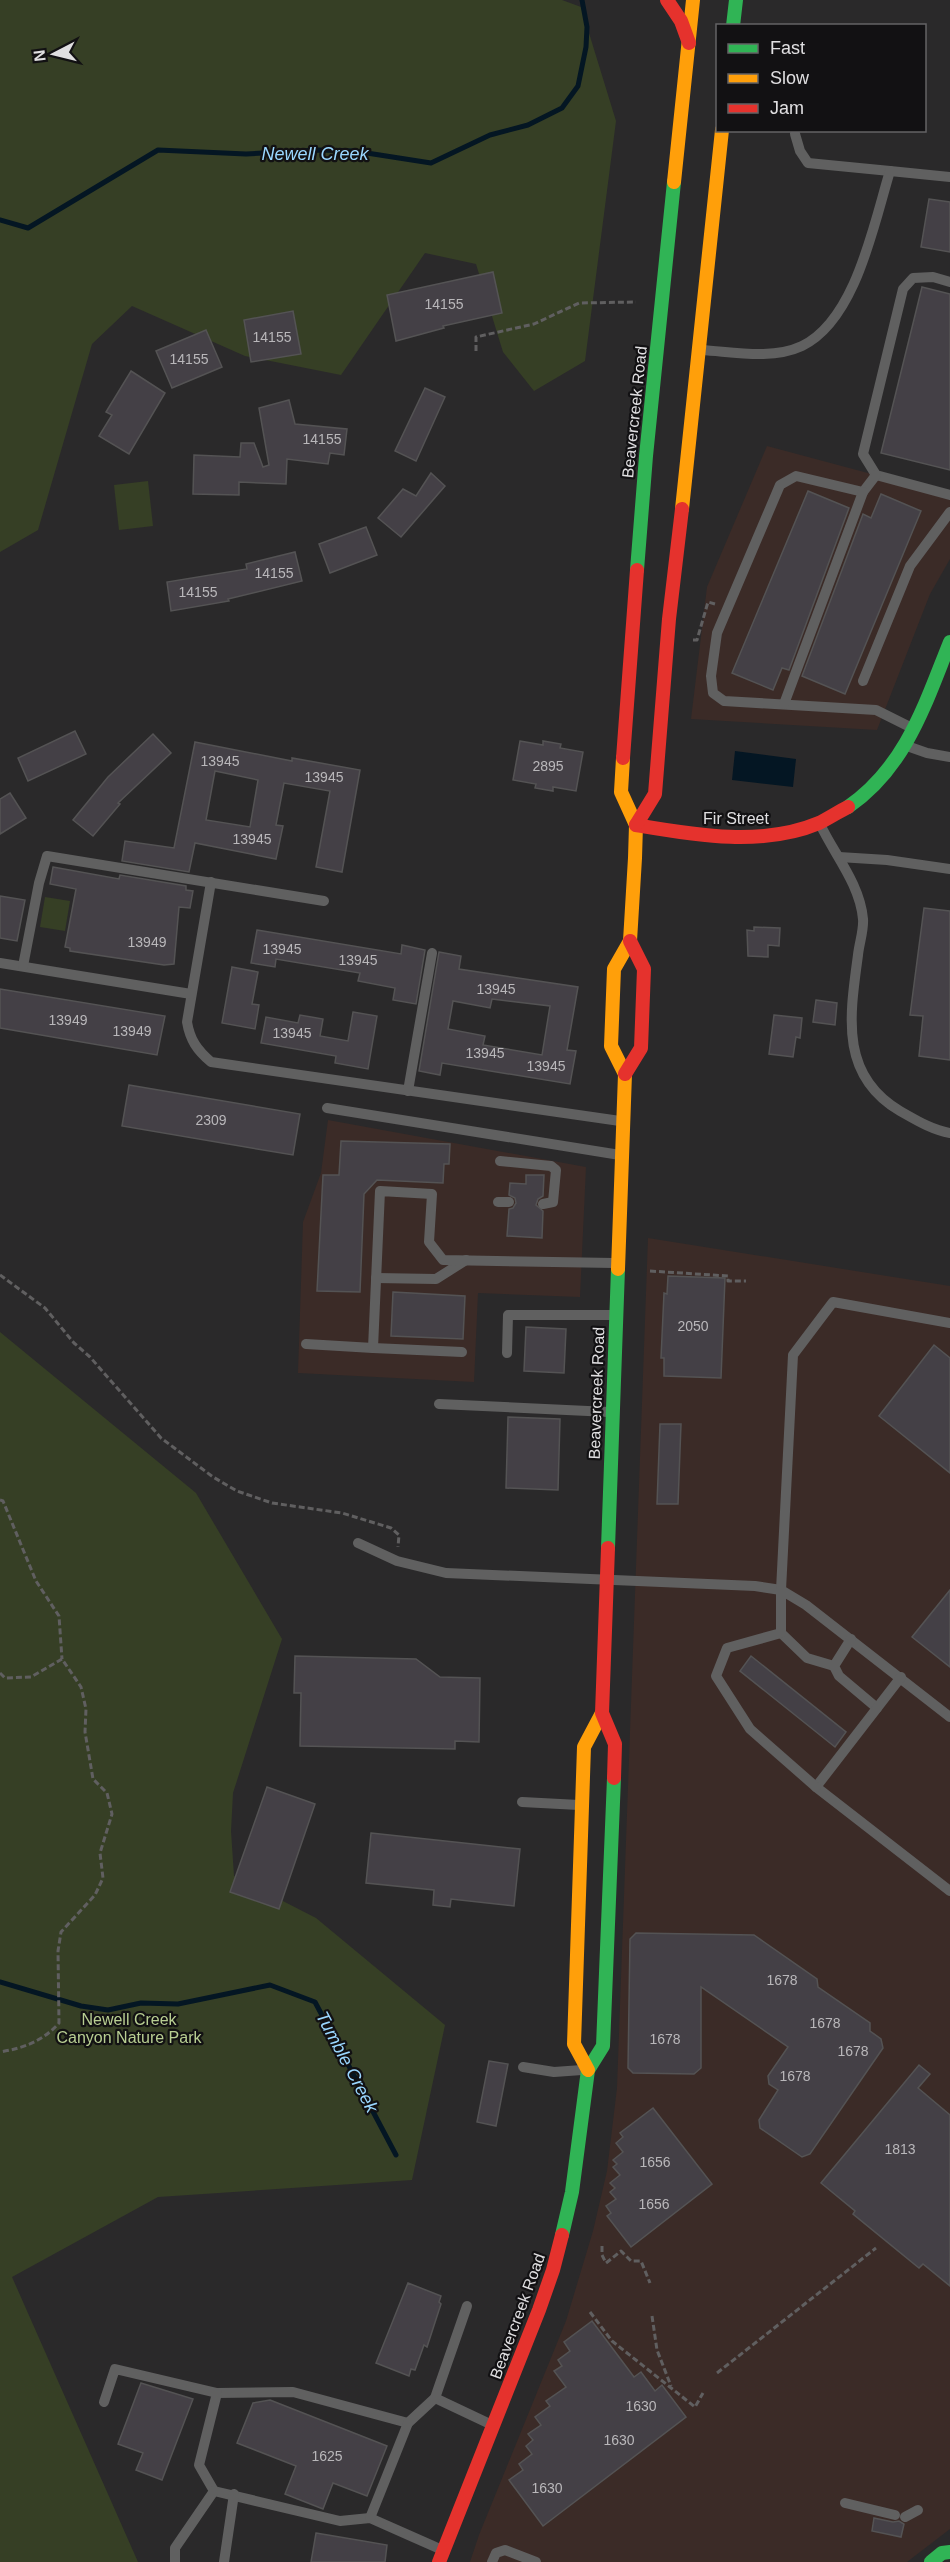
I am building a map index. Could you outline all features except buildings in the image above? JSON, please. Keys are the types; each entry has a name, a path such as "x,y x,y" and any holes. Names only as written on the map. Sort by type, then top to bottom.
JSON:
{"main road":[{"path":"667,0 681,21 689,43"},
{"name":"Beavercreek Road","path":"636,825 621,792 635,578 693,0"},
{"path":"733,24 736,0"},
{"name":"Beavercreek Road","path":"440,2556 553,2270 574,2182 588,2070 603,2046 615,1744 602,1713 625,1074 611,1046 614,969 630,942 636,825 654,794 669,619 722,132"},
{"name":"Fir Street","path":"636,825 678,833 746,838 784,834 820,824 854,803 881,780 906,745 950,642"},
{"name":"Beavercreek Road","path":"625,1074 641,1048 642,1025 644,969 630,942"},
{"name":"Beavercreek Road","path":"588,2070 574,2044 585,1747 602,1713"},
{"path":"583,1806 593,1810 597,1820 596,1899 608,1951"},
{"path":"931,2562 942,2553 950,2552"}],"lane":[{"path":"795,134 800,151 808,163 950,177"},
{"path":"700,349 765,354 801,346 823,332 840,309 856,279 890,171"},
{"path":"950,282 933,277 913,278 903,289 863,454 876,475 950,495"},
{"path":"784,704 863,492 876,475"},
{"path":"863,492 796,476 780,485 717,633 711,676 713,693 724,701 876,710 914,729"},
{"path":"863,681 910,566 950,512"},
{"path":"906,745 927,753 950,757"},
{"path":"820,824 855,888 863,919 851,1002 854,1057 875,1090 893,1107 923,1124 950,1133"},
{"path":"23,966 39,883 47,856 324,902"},
{"path":"839,857 887,860 950,869"},
{"path":"211,882 187,1022 190,1038 198,1051 211,1062 623,1121"},
{"path":"408,1090 432,953"},
{"path":"0,963 191,994"},
{"path":"327,1108 622,1155"},
{"path":"500,1161 551,1166 555,1170 553,1202 543,1204"},
{"path":"373,1348 380,1191 432,1194 429,1242 442,1260 618,1263"},
{"path":"376,1278 436,1279 466,1260"},
{"path":"877,1708 839,1676 834,1666 807,1658 781,1633 781,1590 793,1355 833,1302 950,1323"},
{"path":"507,1353 508,1315 616,1315"},
{"path":"306,1344 462,1352"},
{"path":"439,1404 612,1412"},
{"path":"358,1543 397,1562 446,1573 755,1586 781,1590 806,1605 950,1717"},
{"path":"781,1633 727,1648 716,1676 750,1729 816,1787 950,1891"},
{"path":"834,1666 851,1639"},
{"path":"816,1787 901,1677"},
{"path":"522,1802 583,1806"},
{"path":"523,2067 554,2072 588,2070"},
{"path":"370,2518 408,2423 435,2398 467,2306"},
{"path":"104,2402 115,2369 217,2393 293,2392 408,2423"},
{"path":"214,2491 199,2465 217,2393"},
{"path":"435,2398 493,2425"},
{"path":"214,2491 340,2521 370,2518 440,2556"},
{"path":"174,2562 175,2548 214,2491"},
{"path":"224,2562 234,2494"},
{"path":"845,2503 900,2516 918,2510"},
{"path":"492,2562 496,2553 505,2550 536,2562"}],"path":[{"path":"476,351 476,337 534,324 579,303 638,302"},
{"path":"650,1270 728,1276 728,1281 747,1281"},
{"path":"0,1275 45,1308 161,1438 187,1460 237,1491 272,1503 342,1512 391,1528 399,1535 397,1562"},
{"path":"0,2052 23,2048 49,2034 60,2020 58,1951 61,1932 95,1895 103,1878 100,1853 112,1814 107,1793 93,1779 85,1732 86,1710 81,1688 62,1659 59,1616 36,1581 1,1499"},
{"path":"0,1673 5,1678 31,1677 62,1659"},
{"path":"602,2246 602,2255 606,2263 621,2251 631,2261 641,2261 650,2283"},
{"path":"717,2373 876,2248"},
{"path":"590,2312 612,2340 695,2407 703,2393"},
{"path":"652,2316 659,2357 673,2389"}],"shaded area":[{"path":"767,446 950,495 950,559 930,594 877,730 691,719 707,587"},
{"path":"328,1120 586,1167 580,1297 478,1293 474,1382 298,1373 303,1222 321,1173"},
{"path":"648,1238 950,1286 950,2529 907,2562 470,2562 566,2321 593,2231 607,2171 617,2088"}],"green space":[{"path":"0,0 562,0 581,7 616,121 585,361 534,391 503,352 476,264 425,253 341,375 245,356 132,306 92,344 38,530 0,552"},
{"path":"148,481 153,526 119,530 114,485"},
{"path":"45,897 70,901 65,931 40,927"},
{"name":"Newell Creek Canyon Nature Park","path":"0,1332 196,1493 282,1639 233,1793 231,1831 234,1876 316,1918 445,2025 412,2180 158,2197 12,2277 138,2562 0,2562"}],"water":[{"path":"735,751 796,759 793,787 732,780"}],"waterway":[{"name":"Newell Creek","path":"0,220 28,228 158,150 246,154 318,150 354,151 431,163 490,135 528,125 562,108 578,86 586,47 587,27 582,0"},
{"name":"Tumble Creek","path":"0,1982 81,2006 108,2010 141,2003 178,2004 270,1985 315,2002 396,2155"}],"traffic: fast":[{"path":"733,24 736,0"},
{"path":"637,570 646,456 674,182"},
{"path":"848,807 868,791 899,754 922,711 950,642"},
{"path":"608,1548 618,1269"},
{"path":"562,2235 572,2192 588,2070 603,2046 614,1778"},
{"path":"931,2562 942,2553 950,2552"}],"traffic: slow":[{"path":"674,182 693,0"},
{"path":"682,509 722,132"},
{"path":"618,1269 625,1074 611,1046 614,969 630,941 636,825 621,792 623,758"},
{"path":"588,2070 574,2044 584,1747 602,1713"}],"traffic: jam":[{"path":"667,0 681,21 689,43"},
{"path":"636,825 655,794 669,619 682,509"},
{"path":"623,758 637,570"},
{"path":"636,825 705,835 752,837 797,830 819,823 848,807"},
{"path":"625,1074 641,1048 644,969 630,941"},
{"path":"608,1548 602,1713 615,1744 614,1778"},
{"path":"439,2562 539,2310 562,2235"}]}
